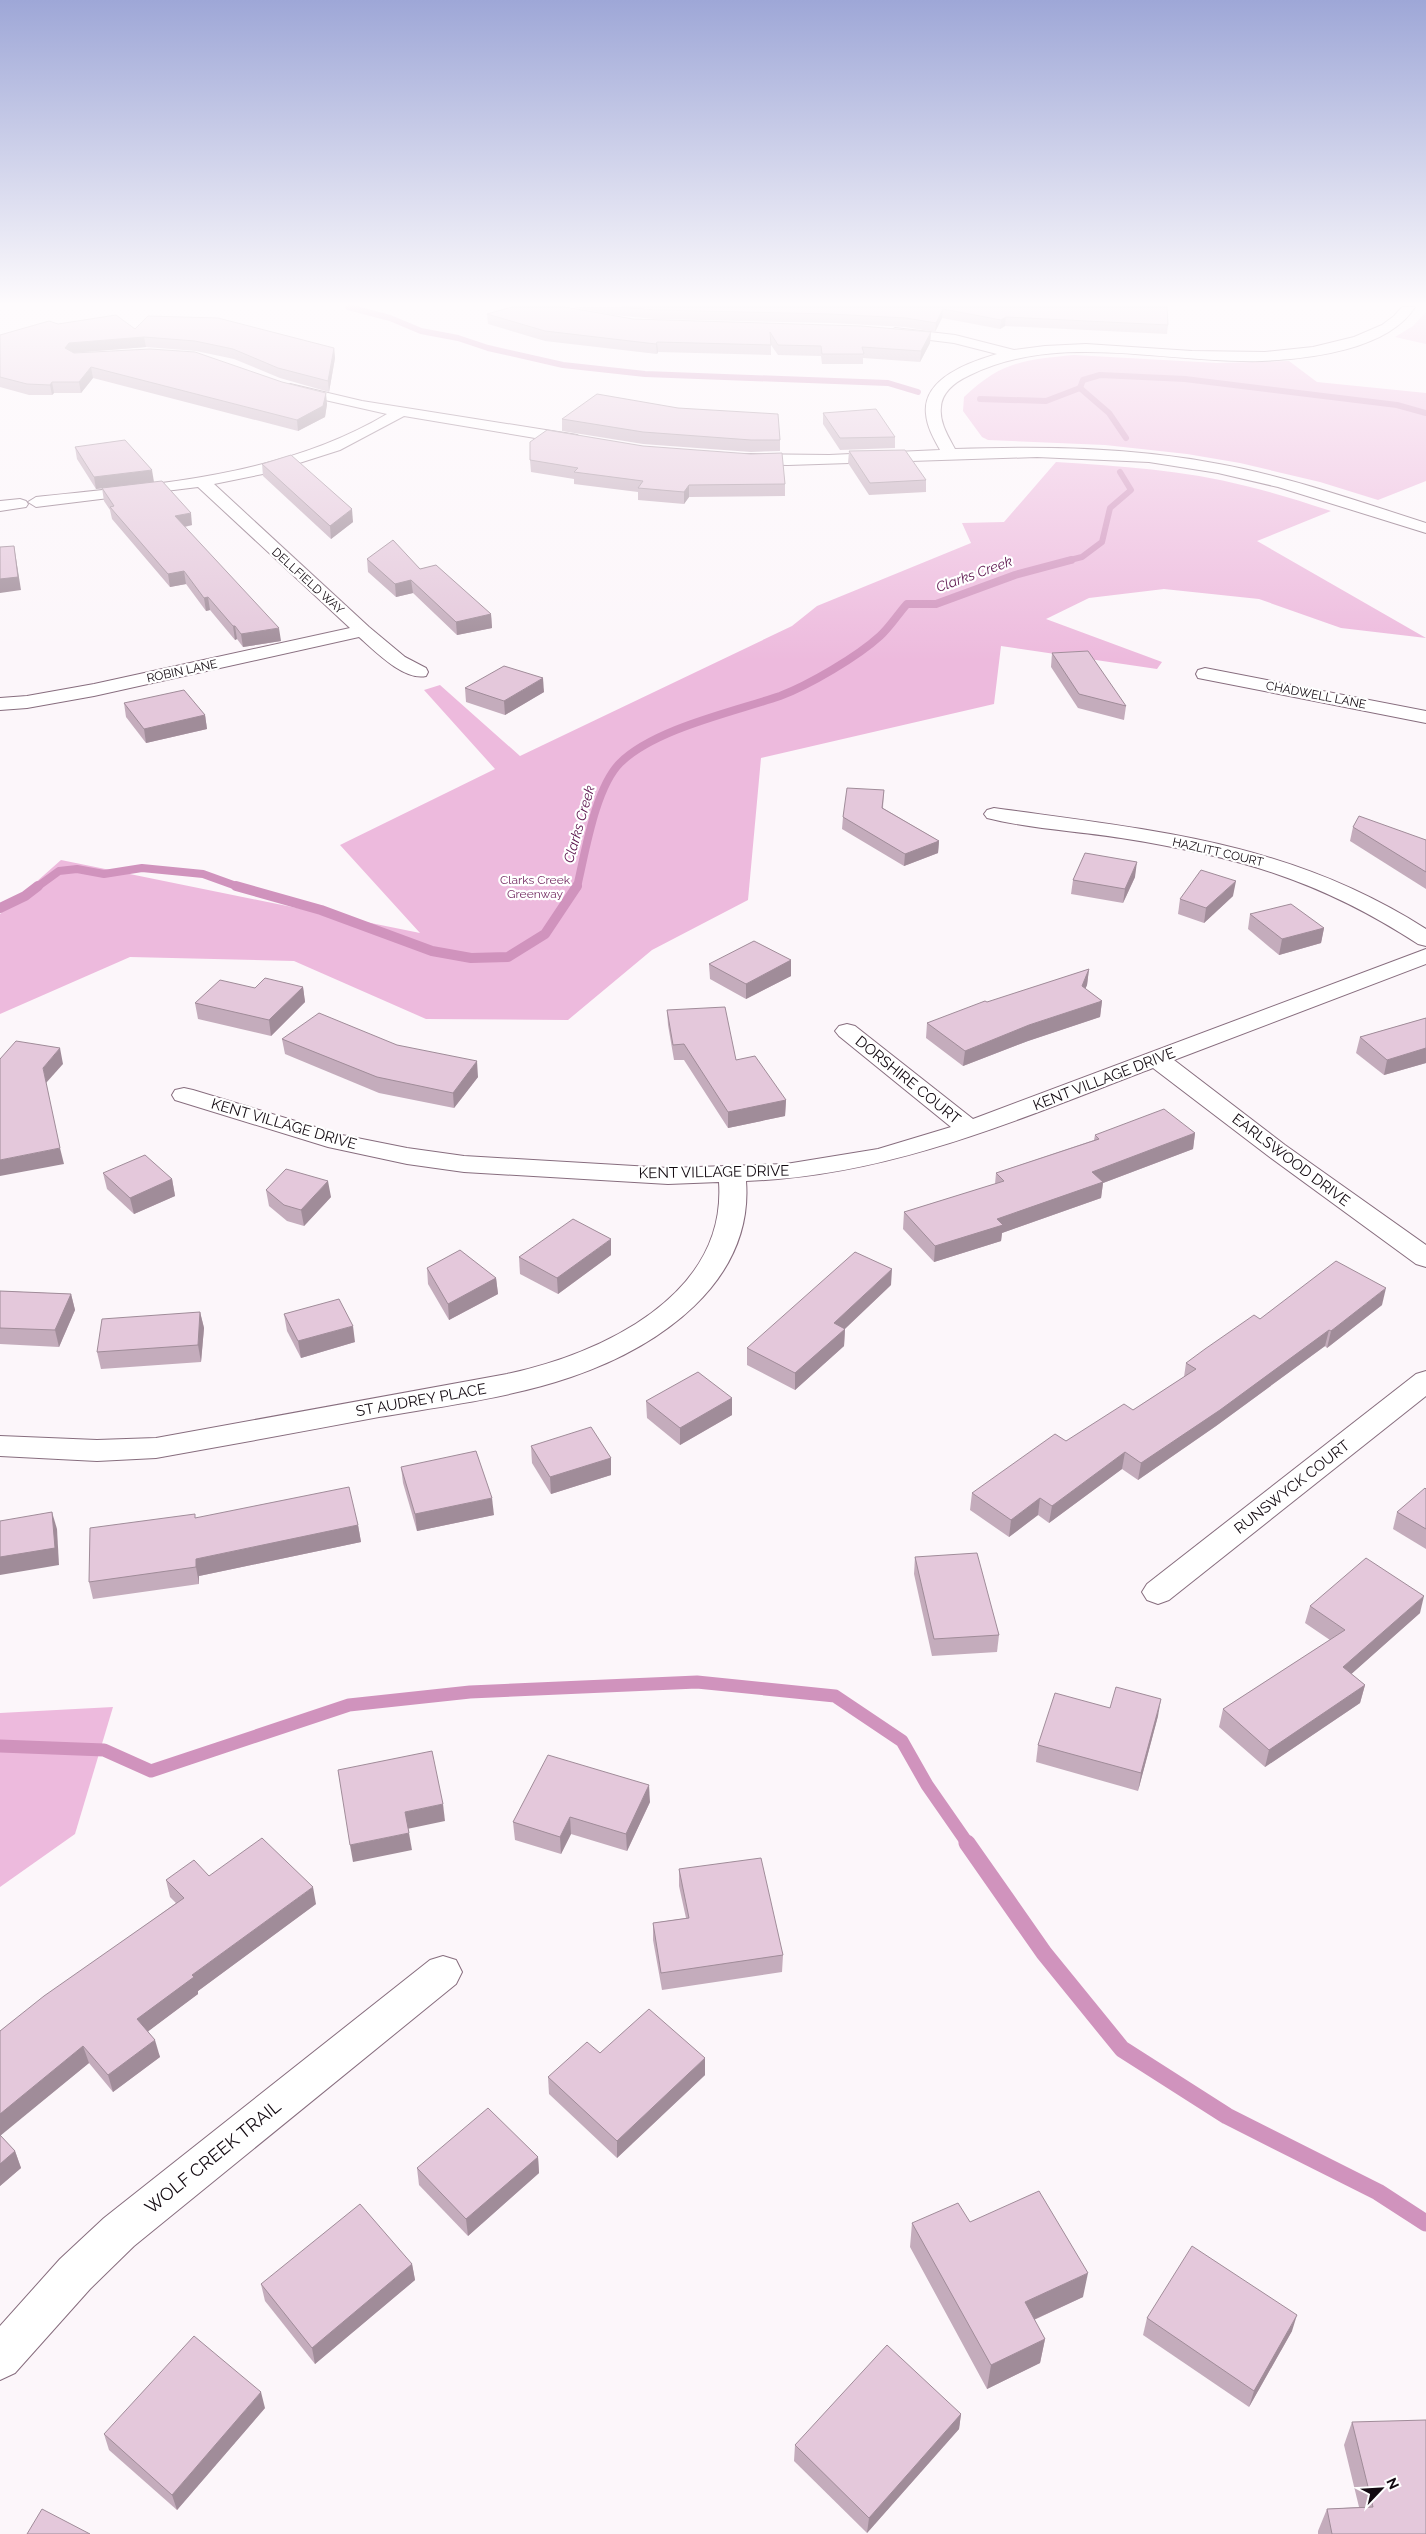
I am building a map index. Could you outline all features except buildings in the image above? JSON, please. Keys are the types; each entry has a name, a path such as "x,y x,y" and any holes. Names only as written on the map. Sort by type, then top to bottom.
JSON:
{"street":[{"path":"0,506 202,482 274,467 308,457 348,441 377,425"},
{"path":"484,425 594,443"},
{"path":"938,425 950,454"},
{"path":"733,458 791,459 950,454 1081,453 1205,466 1305,489 1426,528"},
{"name":"DELLFIELD WAY","path":"202,482 363,631 398,661 419,672"},
{"name":"ROBIN LANE","path":"0,704 27,702 94,690 363,631"},
{"name":"CHADWELL LANE","path":"1205,674 1426,717"},
{"name":"HAZLITT COURT","path":"994,814 1177,842 1281,867 1327,884 1369,904 1426,939"},
{"name":"KENT VILLAGE DRIVE","path":"184,1095 300,1132 407,1156 464,1164 557,1171 668,1176 732,1175 802,1170 864,1159 925,1144 970,1129 1426,956"},
{"name":"DORSHIRE COURT","path":"847,1031 970,1129"},
{"name":"EARLSWOOD DRIVE","path":"1157,1059 1276,1150 1426,1258"},
{"name":"ST AUDREY PLACE","path":"0,1446 69,1451 127,1451 156,1448 507,1384 561,1371 610,1350 654,1325 672,1312 700,1282 720,1252 732,1221 732,1175"},
{"name":"RUNSWYCK COURT","path":"1158,1592 1426,1381"},
{"name":"WOLF CREEK TRAIL","path":"0,2358 75,2274 120,2232 443,1972"}],"green space":[{"path":"973,425 1426,425 1426,481 1378,500 1320,482 1240,463 1187,454 1105,445 988,440 982,437"},
{"name":"Clarks Creek Greenway","path":"1056,462 1128,467 1199,476 1257,489 1331,511 1257,541 1426,638 1341,628 1259,599 1164,589 1089,598 1046,619 1162,662 1157,669 1001,646 994,704 761,758 748,900 652,950 568,1020 426,1019 294,961 130,957 0,1014 0,914 61,860 420,933 340,845 495,769 424,690 440,685 520,756 792,626 817,606 971,543 962,523 1004,522"},
{"path":"113,1707 75,1834 0,1887 0,1713"}],"waterway":[{"name":"Clarks Creek","path":"1117,425 1126,438"},
{"name":"Clarks Creek","path":"1066,561 1082,557 1102,542 1110,508 1131,490 1120,472"},
{"name":"Clarks Creek","path":"577,887 592,822 604,788 611,774 620,763 635,751 673,731 780,696 818,678 870,644 884,632 907,604 936,604 1015,575 1071,560"},
{"name":"Clarks Creek","path":"37,887 59,871 77,869 104,874 142,868 203,874 237,886"},
{"name":"Clarks Creek","path":"0,908 25,896 38,886"},
{"name":"Clarks Creek","path":"237,886 321,910 432,951 471,958 508,957 545,934 577,886"},
{"path":"0,1746 104,1750 151,1771 349,1705 470,1692 697,1682 835,1696 902,1741 927,1785 968,1844"},
{"path":"967,1843 1044,1953 1122,2049 1227,2116 1378,2192 1426,2223"}]}
